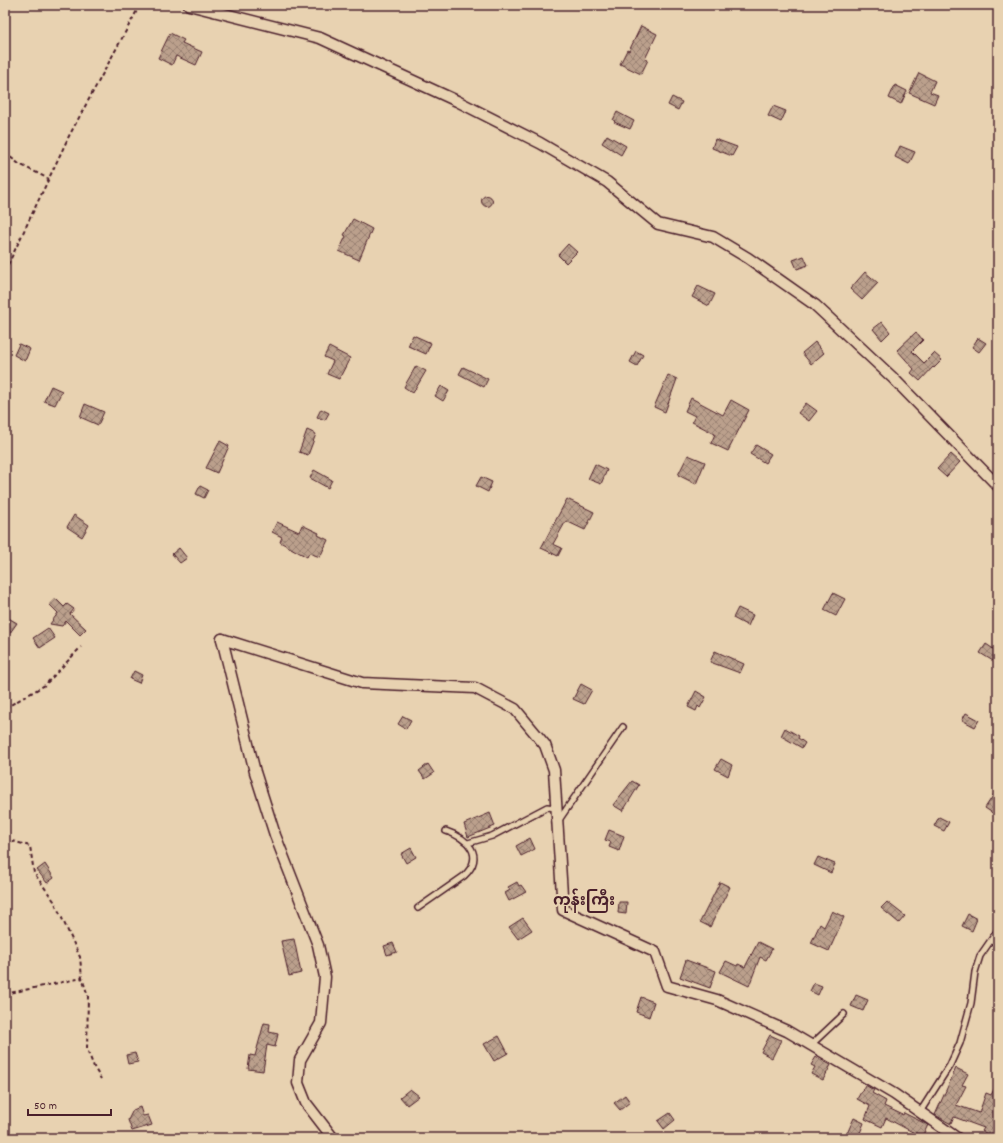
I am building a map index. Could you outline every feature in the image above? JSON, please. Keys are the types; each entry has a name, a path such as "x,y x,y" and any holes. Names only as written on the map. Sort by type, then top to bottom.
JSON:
{"street":[{"path":"189,5 320,38 458,101 540,143 607,182 658,224 713,238 725,244 748,258 815,305 893,378 998,486"},
{"path":"332,1138 306,1102 298,1083 300,1060 321,1023 325,977 318,945 275,835 262,793 222,639 362,683 475,688 515,709 545,745 554,770 563,910 655,952 666,986 692,992 742,1010 787,1031 894,1094 957,1138"}],"lane":[{"path":"557,822 622,727"},
{"path":"468,843 492,836 547,807 556,808"},
{"path":"418,908 471,870 474,861 472,851 468,843 456,834 446,831"},
{"path":"920,1112 950,1065 960,1043 971,1003 975,972 980,956 998,930"},
{"path":"811,1045 844,1014"}],"path":[{"path":"5,271 69,136 140,5"},
{"path":"5,153 19,164 49,180"},
{"path":"5,708 45,685 81,647"},
{"path":"5,839 30,846 34,873 54,901 80,957 82,978 88,996 89,1005 87,1049 100,1079"},
{"path":"5,994 82,978"}],"building":[{"path":"641,26 657,34 645,59 648,60 641,74 620,64 627,50 629,51"},
{"path":"170,33 184,40 182,43 202,52 196,65 176,56 172,65 158,58"},
{"path":"919,73 935,81 930,92 938,95 934,104 909,93"},
{"path":"895,85 907,91 901,104 889,98"},
{"path":"672,97 682,102 678,110 668,105"},
{"path":"773,106 786,111 781,122 768,116"},
{"path":"617,112 634,121 630,129 614,122 615,121 613,120"},
{"path":"607,135 626,146 621,155 602,143"},
{"path":"715,139 737,147 732,156 712,148"},
{"path":"900,146 915,152 909,164 895,157"},
{"path":"485,196 489,196 491,197 491,205 485,206 482,203 482,199"},
{"path":"353,219 372,229 359,260 339,251 346,236 344,235"},
{"path":"568,244 577,252 566,263 558,255"},
{"path":"804,256 808,265 797,269 793,260"},
{"path":"865,272 878,283 862,300 850,289"},
{"path":"698,286 715,294 709,306 692,297"},
{"path":"882,322 890,332 882,340 873,329"},
{"path":"916,332 923,340 912,351 924,363 934,353 942,360 920,381 911,373 914,369 897,350"},
{"path":"413,335 431,343 426,354 408,346"},
{"path":"978,338 986,343 979,352 972,347"},
{"path":"815,342 824,353 811,364 802,353"},
{"path":"19,344 30,349 25,361 14,355"},
{"path":"329,347 350,358 339,379 327,374 333,361 324,357"},
{"path":"636,351 643,355 637,366 630,362"},
{"path":"416,366 426,371 413,393 404,387"},
{"path":"463,367 488,379 484,387 459,374"},
{"path":"668,375 677,379 665,412 654,407"},
{"path":"51,386 62,391 55,405 44,401"},
{"path":"441,386 449,391 443,401 435,396"},
{"path":"691,398 723,415 731,400 749,410 728,451 711,443 715,434 692,422 695,416 685,411"},
{"path":"806,403 817,411 809,421 798,413"},
{"path":"85,404 104,412 98,425 80,417"},
{"path":"321,409 329,413 325,420 317,417"},
{"path":"307,430 316,434 308,455 299,452"},
{"path":"220,441 229,446 217,473 206,468"},
{"path":"756,445 771,454 765,463 750,454"},
{"path":"951,454 960,462 946,477 937,469"},
{"path":"688,455 705,462 696,484 678,475"},
{"path":"595,464 607,470 601,484 588,479"},
{"path":"314,470 332,480 328,488 310,478"},
{"path":"481,477 492,482 488,492 476,486"},
{"path":"200,486 208,490 204,498 196,494"},
{"path":"567,499 594,512 585,530 566,521 553,544 562,548 558,556 541,548"},
{"path":"74,515 89,525 82,537 67,527"},
{"path":"277,522 299,532 302,525 319,533 318,535 328,540 320,557 309,553 307,557 280,542 282,537 272,532"},
{"path":"179,548 187,558 180,563 172,554"},
{"path":"833,593 845,599 836,616 824,610"},
{"path":"55,598 64,607 67,604 74,609 70,614 86,629 80,635 66,621 62,626 50,624 58,613 49,604"},
{"path":"738,608 753,615 748,626 733,618"},
{"path":"5,616 17,623 5,640"},
{"path":"48,628 55,638 40,648 33,638"},
{"path":"986,644 998,652 998,664 980,653"},
{"path":"715,651 744,664 740,673 710,662"},
{"path":"134,671 142,675 139,683 130,679"},
{"path":"581,684 592,690 584,704 573,699"},
{"path":"696,691 706,697 700,708 698,706 696,711 688,707"},
{"path":"966,713 979,720 975,727 962,720"},
{"path":"403,716 411,720 406,729 398,724"},
{"path":"785,728 799,736 798,738 805,743 802,748 781,736"},
{"path":"721,759 732,765 728,776 715,769"},
{"path":"428,764 434,773 425,779 419,771"},
{"path":"632,781 639,785 623,811 613,805"},
{"path":"998,788 998,808 994,814 985,808"},
{"path":"490,813 495,826 468,837 464,824"},
{"path":"939,817 949,822 944,831 934,826"},
{"path":"609,830 624,836 619,851 609,847 611,842 605,840"},
{"path":"530,838 535,849 521,856 516,846"},
{"path":"411,848 416,857 406,863 401,854"},
{"path":"818,857 835,864 831,873 814,865"},
{"path":"45,864 54,878 47,883 37,870"},
{"path":"517,882 526,892 509,901 505,893 510,890 508,887"},
{"path":"720,882 730,887 710,927 700,922"},
{"path":"619,902 627,902 626,914 618,913"},
{"path":"887,902 905,916 899,923 881,908"},
{"path":"832,911 844,917 829,951 811,943 820,924 824,927"},
{"path":"968,914 977,919 972,931 962,926"},
{"path":"523,918 532,930 518,939 509,927"},
{"path":"294,939 301,973 289,976 281,941"},
{"path":"758,942 772,949 766,960 760,957 749,986 720,972 726,961 737,966 738,964 745,967"},
{"path":"393,943 397,952 387,955 384,946"},
{"path":"686,960 716,971 710,988 680,977"},
{"path":"814,983 822,986 818,995 810,991"},
{"path":"856,995 868,1000 863,1011 851,1006"},
{"path":"641,997 654,1002 649,1017 636,1012"},
{"path":"264,1023 270,1024 269,1032 278,1034 275,1047 267,1045 263,1071 248,1069 250,1055 255,1056"},
{"path":"770,1035 781,1040 772,1058 761,1052"},
{"path":"499,1036 508,1053 494,1061 484,1044"},
{"path":"135,1053 138,1062 128,1064 126,1055"},
{"path":"816,1057 831,1065 823,1080 811,1074 815,1067 811,1065"},
{"path":"956,1068 968,1074 962,1085 966,1086 956,1105 979,1113 986,1093 991,1095 998,1082 998,1124 991,1136 982,1131 984,1128 954,1117 951,1124 935,1115"},
{"path":"865,1085 874,1090 872,1093 886,1101 884,1106 903,1115 904,1113 928,1125 922,1137 886,1118 882,1127 865,1119 870,1106 857,1099"},
{"path":"410,1089 419,1096 407,1105 400,1097"},
{"path":"625,1095 630,1102 620,1110 614,1103"},
{"path":"140,1107 143,1116 148,1115 152,1125 132,1131 128,1120 133,1110"},
{"path":"670,1113 675,1120 664,1129 658,1121"},
{"path":"854,1118 864,1123 858,1138 845,1138"}],"district":[{"name":"ကုန်းကြီး","path":"584,901"}]}
